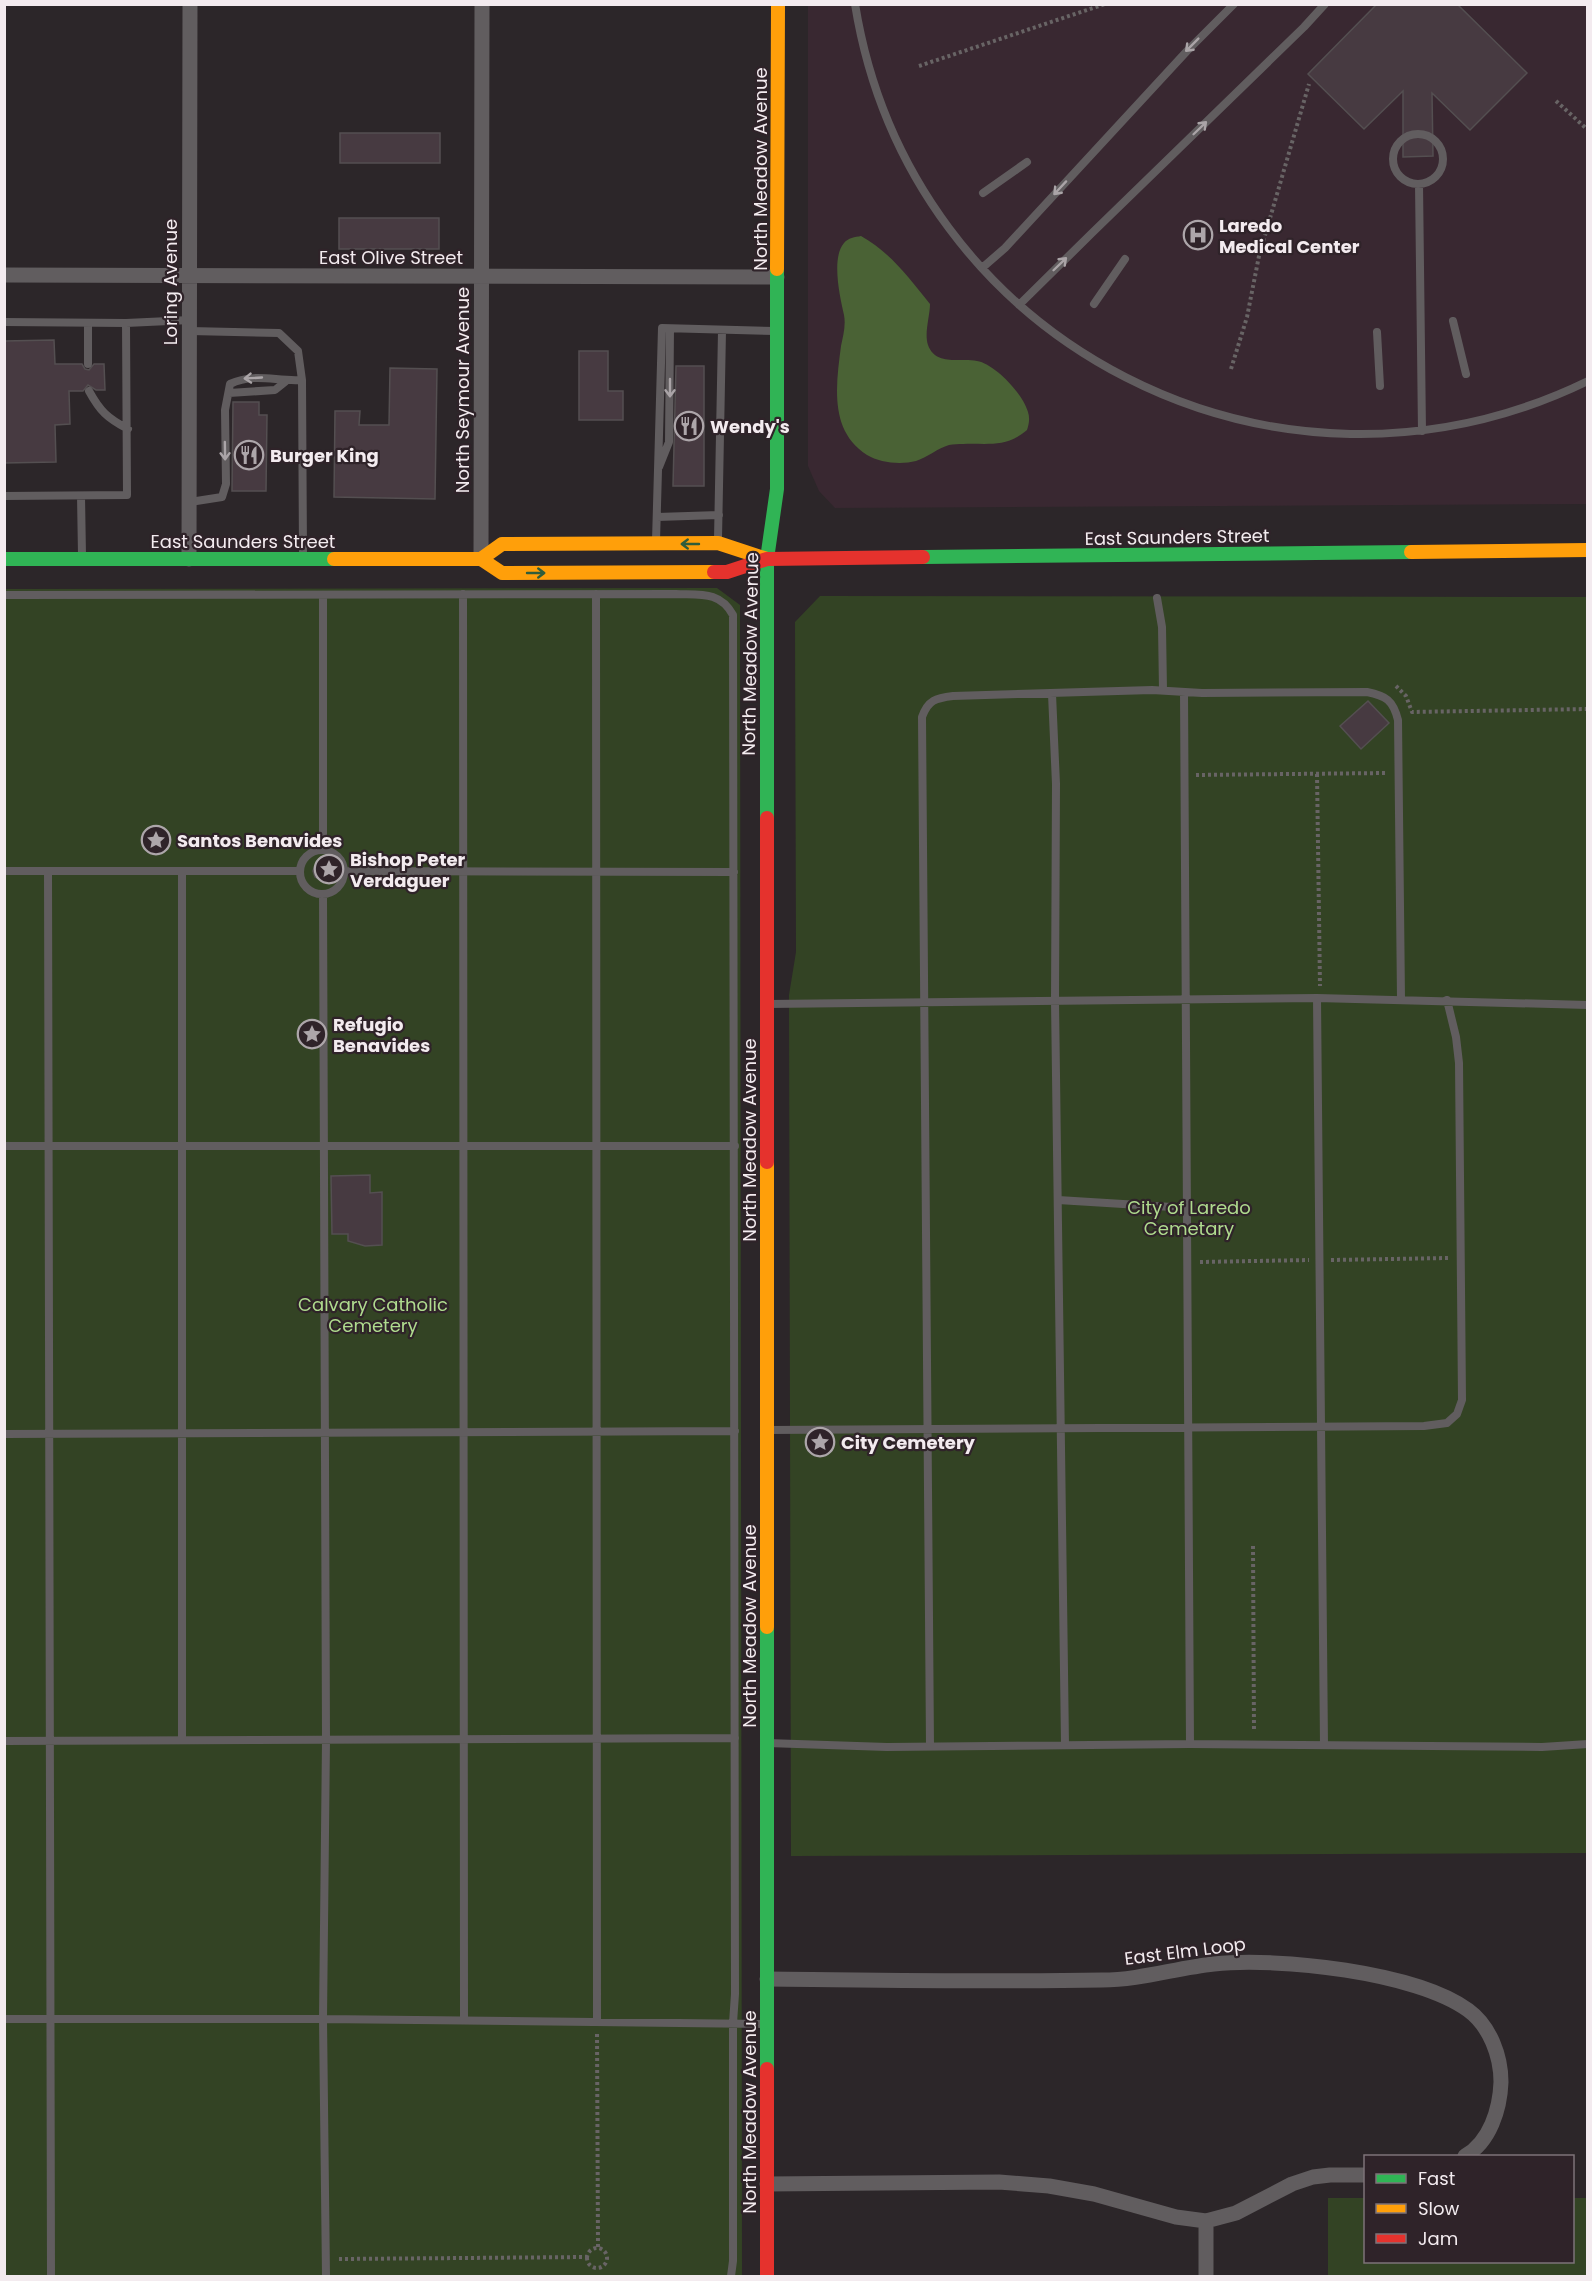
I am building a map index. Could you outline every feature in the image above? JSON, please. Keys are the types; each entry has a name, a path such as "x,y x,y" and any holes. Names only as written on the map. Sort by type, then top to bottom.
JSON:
{"main road":[{"name":"North Meadow Avenue","path":"767,2277 767,559 777,489 778,4"},
{"name":"East Saunders Street","path":"481,559 502,544 718,543 767,559"},
{"name":"East Saunders Street","path":"4,559 481,559 502,573 727,572 767,559 1587,550"}],"street":[{"name":"Loring Avenue","path":"189,559 190,4"},
{"name":"North Seymour Avenue","path":"481,559 482,4"},
{"name":"East Olive Street","path":"4,275 777,278"},
{"name":"East Elm Loop","path":"767,1979 1105,1980 1214,1964 1249,1962 1304,1965 1385,1978 1426,1989 1451,1999 1470,2012 1486,2029 1497,2053 1501,2076 1500,2100 1494,2120 1484,2138 1467,2155"},
{"path":"767,2184 999,2182 1049,2186 1094,2194 1176,2217 1206,2221 1236,2213 1292,2184 1313,2177 1364,2175"},
{"path":"1206,2221 1206,2277"}],"lane":[{"path":"855,4 859,31 871,76 887,120 906,162 937,212 982,268 1019,305 1058,337 1107,368 1138,384 1181,403 1274,428 1370,435 1422,431 1465,424 1512,412 1587,381"},
{"path":"982,268 1005,248 1187,51 1234,4"},
{"path":"1019,305 1325,4"},
{"path":"1417,135 1434,140 1439,146 1443,163 1435,178 1419,184 1404,180 1394,168 1393,160 1397,146 1410,136 1417,135"},
{"path":"983,193 1028,162"},
{"path":"1419,184 1422,431"},
{"path":"1094,304 1125,259"},
{"path":"1453,321 1466,374"},
{"path":"4,322 126,323 279,333 298,351 302,380 303,559"},
{"path":"88,323 88,364"},
{"path":"4,496 127,495 126,323"},
{"path":"656,544 662,328 777,331"},
{"path":"718,543 722,331"},
{"path":"1377,332 1380,386"},
{"path":"190,502 222,497 226,484 225,410 230,384 243,378 269,377 285,382 302,380"},
{"path":"229,393 275,390 285,382"},
{"path":"89,390 99,409 111,420 128,429"},
{"path":"81,496 82,559"},
{"path":"657,517 719,515"},
{"path":"463,594 464,2020"},
{"path":"596,594 597,2022"},
{"path":"4,595 702,595 717,598 727,604 732,615 735,1146 735,1994 731,2277"},
{"path":"323,595 323,850"},
{"path":"1157,598 1164,651 1164,690"},
{"path":"930,1746 922,717 926,706 934,698 953,696 1164,690 1184,692 1367,692 1382,695 1390,702 1398,720 1401,999"},
{"path":"1184,692 1190,1744"},
{"path":"1052,694 1056,784 1055,1001 1065,1745"},
{"path":"323,850 335,854 343,865 344,871 339,888 322,895 304,885 300,871 305,859 316,851 323,850"},
{"path":"4,871 300,871"},
{"path":"48,871 51,2277"},
{"path":"182,871 182,1740"},
{"path":"344,871 734,872"},
{"path":"322,895 326,1740 323,2019 326,2277"},
{"path":"767,1004 1317,998 1587,1005"},
{"path":"1317,998 1324,1745"},
{"path":"766,1430 1321,1428 1424,1426 1447,1423 1457,1414 1462,1400 1459,1063 1456,1037 1447,1000"},
{"path":"4,1146 735,1146"},
{"path":"1058,1200 1188,1208"},
{"path":"4,1434 735,1431"},
{"path":"4,1741 735,1738"},
{"path":"767,1743 930,1746 1190,1744 1542,1748 1587,1744"},
{"path":"4,2019 323,2019 767,2024"}],"path":[{"path":"919,66 1105,4"},
{"path":"1231,369 1247,317 1259,256 1309,84"},
{"path":"1556,101 1587,130"},
{"path":"1396,686 1406,696 1412,712 1587,710"},
{"path":"1192,775 1391,773"},
{"path":"1317,774 1320,987"},
{"path":"1328,1260 1453,1258"},
{"path":"1197,1262 1313,1260"},
{"path":"1254,1546 1254,1735"},
{"path":"597,2022 598,2247"},
{"path":"587,2257 590,2251 598,2247"},
{"path":"587,2257 591,2266 604,2267 608,2260 607,2254 598,2247"},
{"path":"327,2259 587,2257"}],"shaded area":[{"name":"Laredo Medical Center","path":"808,5 1587,5 1587,504 835,508 819,491 808,466"},
{"path":"861,236 890,258 930,304 927,335 928,345 932,352 943,359 984,363 1000,374 1025,405 1029,416 1027,430 1012,440 989,444 951,445 916,461 904,463 878,460 867,455 855,445 846,433 838,406 838,376 845,323 837,268 840,250 844,243"}],"green space":[{"name":"Calvary Catholic Cemetery","path":"717,588 740,605 742,2276 5,2276 4,589"},
{"name":"City of Laredo Cemetary","path":"820,596 1587,597 1587,1853 791,1856 789,995 796,952 795,622"},
{"path":"1328,2198 1364,2198 1364,2263 1574,2263 1574,2198 1587,2198 1587,2276 1328,2276"}],"building":[{"path":"1377,4 1457,4 1527,73 1470,130 1432,93 1433,156 1403,157 1403,91 1364,129 1308,74"},
{"path":"340,133 440,133 440,163 340,163"},
{"path":"339,218 439,218 439,249 339,249"},
{"path":"54,340 55,364 82,364 85,369 89,370 94,364 104,364 105,390 96,390 88,385 83,391 69,391 70,424 55,425 56,462 4,463 4,341"},
{"path":"579,351 608,351 608,391 623,391 623,420 579,420"},
{"name":"Wendy's","path":"676,366 704,366 704,486 673,486"},
{"path":"390,368 437,369 435,499 334,497 335,411 360,411 359,425 389,425"},
{"path":"233,402 259,402 259,415 267,415 266,491 232,491"},
{"path":"1368,701 1389,723 1361,749 1340,726"},
{"path":"323,862 338,870 338,873 323,881 315,877 313,871 315,865"},
{"path":"370,1175 370,1193 382,1192 382,1245 365,1246 348,1241 348,1234 332,1234 331,1176"}],"traffic: fast":[{"path":"767,818 767,559 777,489 777,269"},
{"path":"923,557 1411,552"},
{"path":"4,559 334,559"},
{"path":"767,1627 767,2069"}],"traffic: slow":[{"path":"777,269 778,4"},
{"path":"481,559 502,544 718,543 767,559"},
{"path":"1411,552 1588,550"},
{"path":"334,559 481,559 502,573 714,572"},
{"path":"767,1162 767,1627"}],"traffic: jam":[{"path":"714,572 727,572 767,559 923,557"},
{"path":"767,818 767,1162"},
{"path":"767,2069 767,2276"}],"place":[{"name":"Laredo Medical Center","path":"1198,235"},
{"name":"Wendy's","path":"689,426"},
{"name":"Burger King","path":"249,455"},
{"name":"Santos Benavides","path":"156,840"},
{"name":"Bishop Peter Verdaguer","path":"329,869"},
{"name":"Refugio Benavides","path":"312,1034"},
{"name":"City Cemetery","path":"820,1442"}]}
